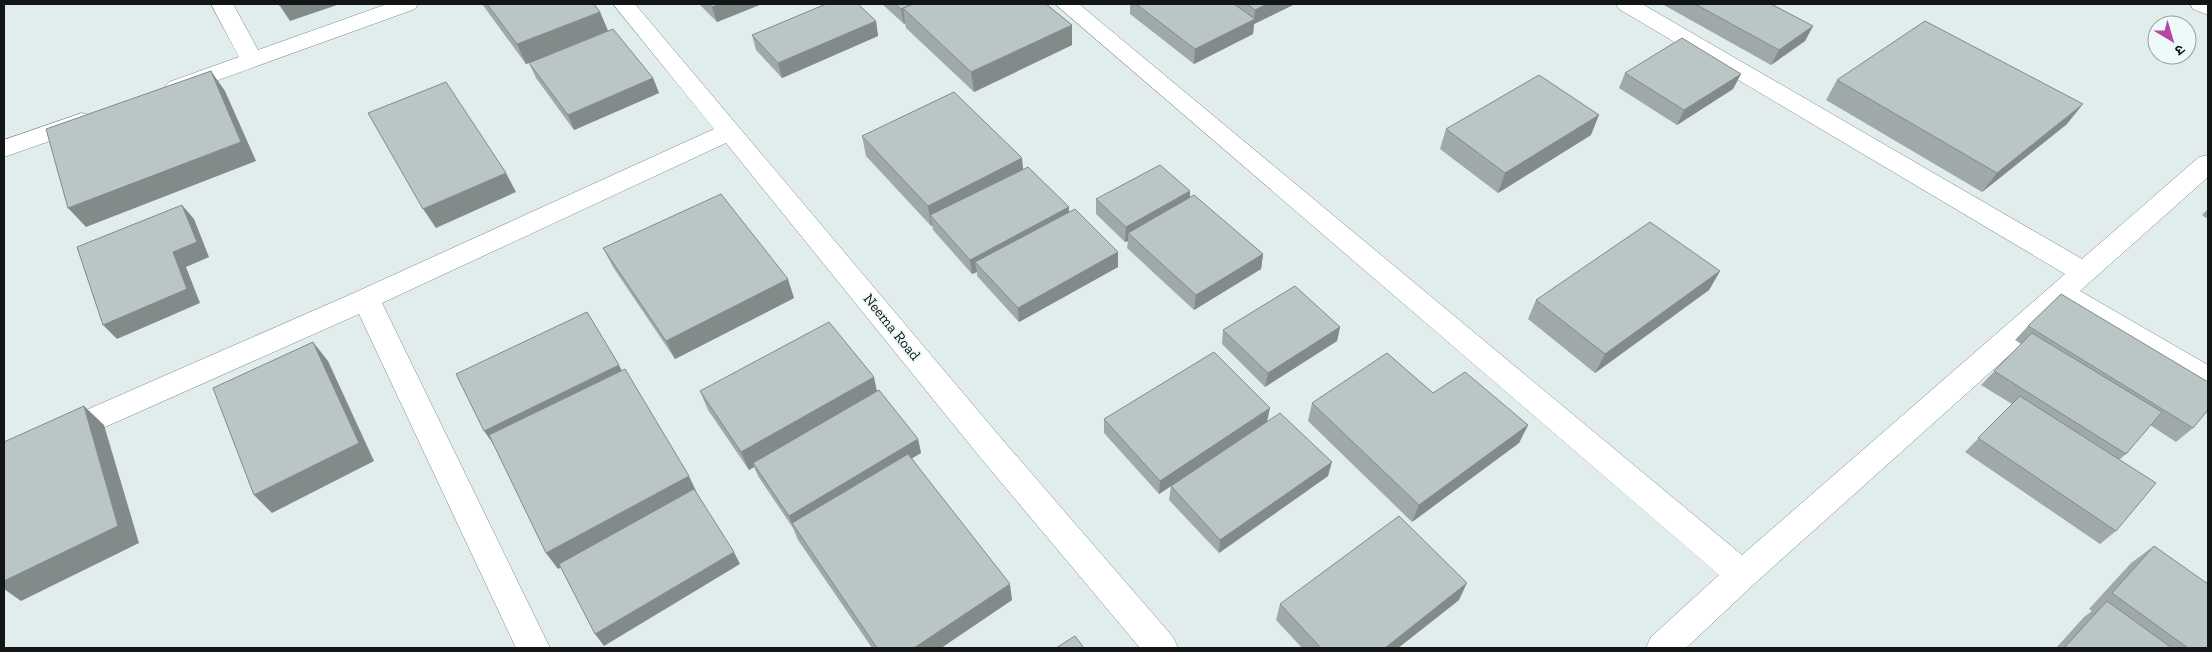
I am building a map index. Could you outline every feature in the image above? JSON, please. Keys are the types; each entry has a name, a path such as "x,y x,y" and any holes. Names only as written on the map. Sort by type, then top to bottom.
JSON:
{"street":[{"path":"222,4 252,60"},
{"path":"160,93 407,4"},
{"name":"Neema Road","path":"624,4 731,131 990,447 1161,648"},
{"path":"1066,4 1742,575"},
{"path":"1627,4 2084,273"},
{"path":"2200,4 2208,8"},
{"path":"4,149 105,113"},
{"path":"4,459 366,299 731,131"},
{"path":"1663,648 1742,575 2208,163"},
{"path":"2061,293 2208,379"},
{"path":"366,299 533,648"}],"building":[{"path":"487,4 594,4 600,12 517,44"},
{"path":"709,4 721,4 712,7"},
{"path":"826,4 858,4 876,21 778,63 752,35"},
{"path":"895,4 913,4 901,9"},
{"path":"913,4 1046,4 1072,25 971,72 903,8"},
{"path":"1136,4 1234,4 1255,19 1195,49"},
{"path":"1247,4 1267,4 1255,10"},
{"path":"1695,4 1771,4 1813,26 1779,50"},
{"path":"1925,21 2083,104 1997,173 1837,80"},
{"path":"613,29 653,78 568,115 529,63"},
{"path":"1682,38 1741,74 1684,110 1625,73"},
{"path":"211,71 241,142 68,208 46,129"},
{"path":"1539,75 1599,115 1505,173 1446,129"},
{"path":"446,82 506,173 423,209 368,113"},
{"path":"954,92 1022,158 928,206 862,136"},
{"path":"1160,165 1190,191 1126,227 1096,199"},
{"path":"1028,167 1069,207 970,260 930,215"},
{"path":"721,194 788,279 666,341 603,248"},
{"path":"1194,195 1263,254 1196,295 1128,233"},
{"path":"182,205 197,242 173,252 187,289 103,325 77,247"},
{"path":"1075,209 1118,252 1018,308 975,262"},
{"path":"1650,222 1720,271 1605,354 1536,300"},
{"path":"1295,286 1340,327 1268,373 1223,330"},
{"path":"2061,294 2208,382 2208,410 2193,428 2028,326"},
{"path":"587,312 619,365 484,431 456,374"},
{"path":"829,322 874,377 741,452 700,391"},
{"path":"2032,333 2162,412 2126,454 1994,371"},
{"path":"313,342 359,443 254,495 213,388"},
{"path":"1214,352 1270,408 1160,481 1104,419"},
{"path":"1387,353 1433,393 1465,372 1528,425 1419,505 1312,403"},
{"path":"625,369 689,476 546,553 489,435"},
{"path":"879,390 918,439 789,516 753,463"},
{"path":"2020,396 2156,483 2116,531 1978,438"},
{"path":"84,406 118,526 4,581 4,442"},
{"path":"1280,413 1332,462 1220,540 1171,486"},
{"path":"908,454 1010,584 914,648 877,648 792,523"},
{"path":"694,489 734,552 595,634 559,564"},
{"path":"1399,516 1467,583 1385,648 1321,648 1280,604"},
{"path":"2154,546 2208,584 2208,648 2188,648 2112,593"},
{"path":"2107,601 2172,648 2064,648"},
{"path":"1075,636 1084,648 1056,648"}]}
